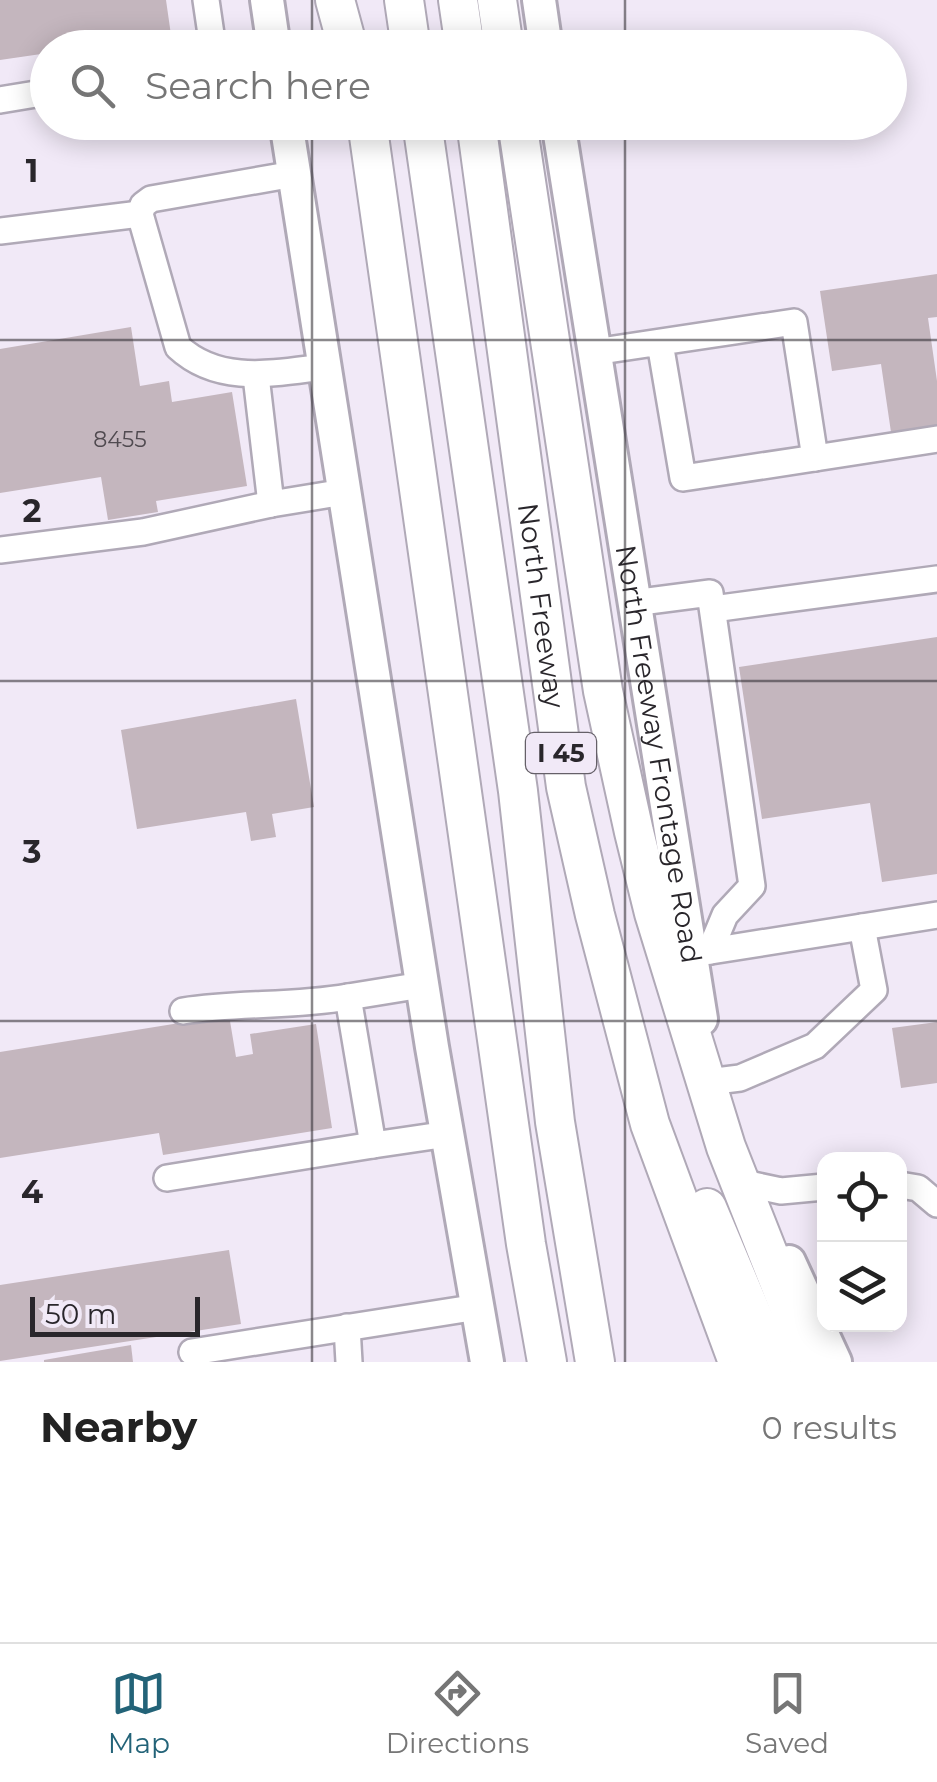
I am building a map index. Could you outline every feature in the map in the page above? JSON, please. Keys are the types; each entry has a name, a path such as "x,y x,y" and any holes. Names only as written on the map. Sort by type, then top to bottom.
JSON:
{"highway":[{"path":"335,0 343,30"},
{"path":"348,0 353,30"},
{"path":"404,0 408,30"},
{"path":"458,0 463,30"},
{"path":"497,0 501,30"},
{"path":"371,140 526,1244 547,1362"},
{"name":"North Freeway","path":"425,140 518,791 555,1122 595,1362"},
{"name":"North Freeway","path":"478,140 566,787 594,915 650,1124 738,1362"},
{"path":"519,140 602,691 634,832 654,913 726,1147 811,1362"},
{"path":"650,1124 698,1188 772,1362"}],"main road":[{"path":"267,0 271,30"},
{"path":"539,0 543,30"},
{"path":"289,140 422,985 487,1362"},
{"name":"North Freeway Frontage Road","path":"561,140 634,603 699,953 716,1081 753,1185 835,1362"}],"street":[{"path":"206,0 210,30"},
{"path":"0,100 30,95"},
{"path":"294,174 151,199 143,204 140,214 178,348 190,358 234,374 256,376 324,367"},
{"path":"0,231 140,214"},
{"path":"594,352 794,322 815,458"},
{"path":"660,342 683,478 937,439"},
{"path":"256,376 272,504"},
{"path":"0,550 143,532 344,492"},
{"path":"713,609 937,579"},
{"path":"634,603 710,593 713,609 752,886 699,953"},
{"path":"699,953 937,915"},
{"path":"716,1081 740,1078 815,1046 874,990 862,927"},
{"path":"183,1011 231,1003 302,1005 422,985"},
{"path":"348,997 373,1145"},
{"path":"167,1178 448,1134"},
{"path":"753,1185 781,1191 817,1188"},
{"path":"907,1186 918,1188 937,1204"},
{"path":"192,1352 478,1306"},
{"path":"347,1327 349,1362"}],"building":[{"path":"0,0 166,0 170,30 30,30 30,56 0,60"},
{"path":"937,274 937,317 928,318 937,381 937,432 892,439 881,364 832,371 820,291"},
{"path":"131,327 140,386 169,381 172,402 232,392 247,486 156,501 158,512 108,520 101,477 0,493 0,349"},
{"path":"937,637 937,874 882,882 870,803 762,819 739,667"},
{"path":"296,699 314,807 272,814 276,837 251,841 246,812 137,829 121,730"},
{"path":"229,1015 236,1057 253,1054 250,1034 316,1024 332,1128 163,1155 159,1133 0,1158 0,1052"},
{"path":"937,1022 937,1083 901,1088 892,1028"},
{"path":"229,1250 241,1324 0,1361 0,1285"},
{"path":"131,1345 133,1362 44,1362 44,1360"}]}
